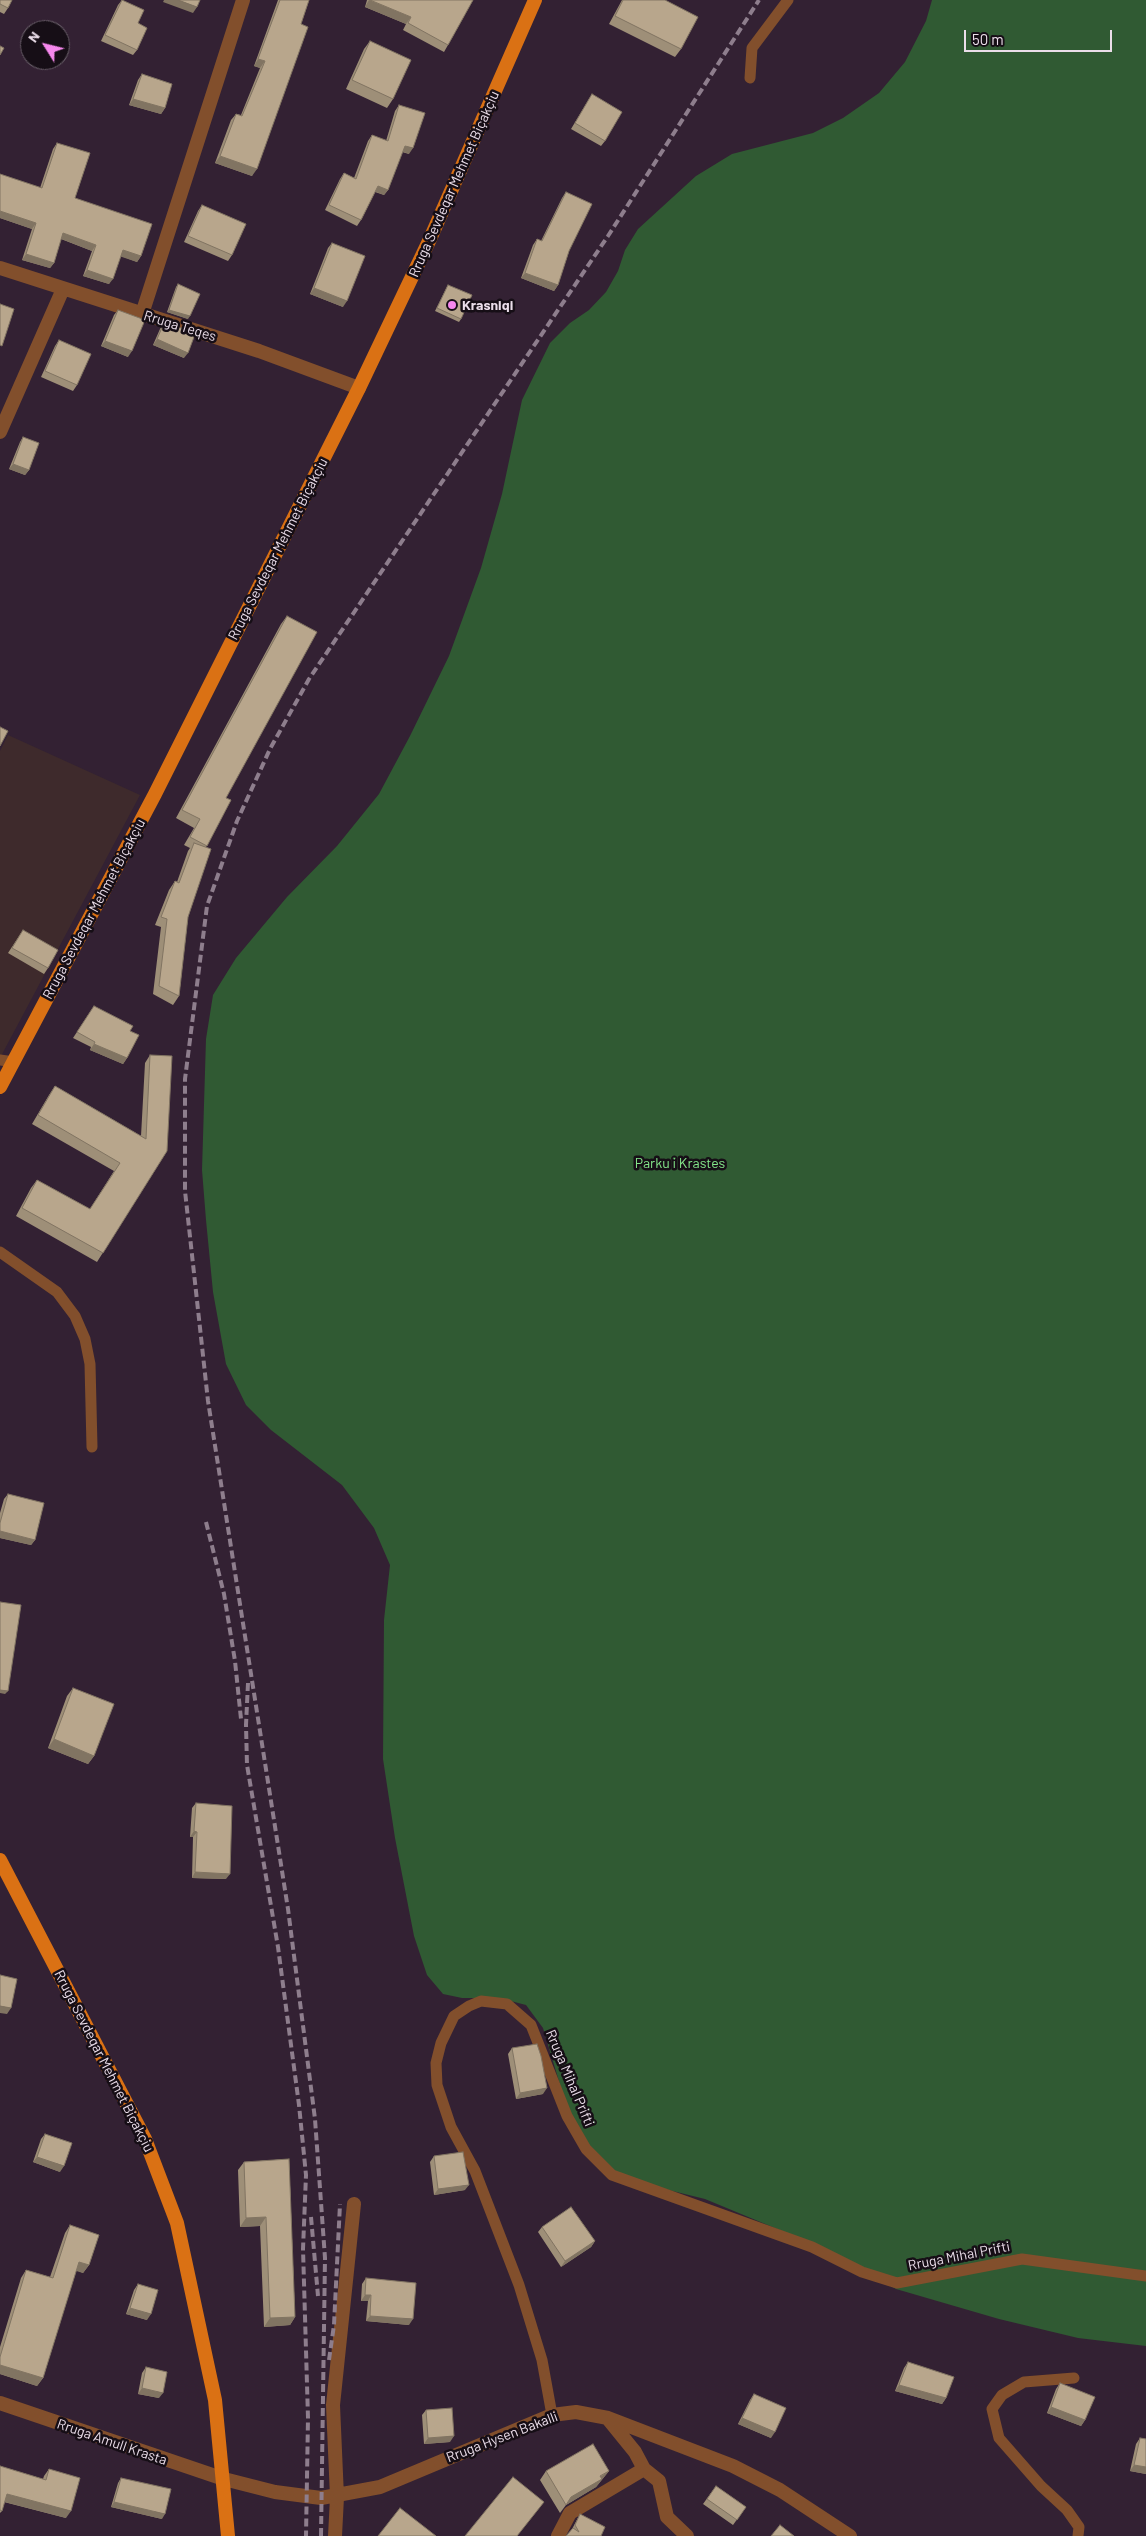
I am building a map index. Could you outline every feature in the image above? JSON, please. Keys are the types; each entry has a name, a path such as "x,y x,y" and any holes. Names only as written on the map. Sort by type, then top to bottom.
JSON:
{"main road":[{"name":"Rruga Sevdeqar Mehmet Biçakçiu","path":"0,1087 7,1061 155,794 359,388 430,239 535,0"},
{"name":"Rruga Sevdeqar Mehmet Biçakçiu","path":"0,1860 145,2139 177,2223 215,2400 228,2536"}],"street":[{"path":"142,314 244,0"},
{"name":"Rruga Teqes","path":"0,268 259,351 359,388"},
{"path":"0,432 63,289"},
{"path":"336,2536 337,2497 333,2405 354,2204"},
{"name":"Rruga Amull Krasta","path":"0,2403 224,2479"},
{"name":"Rruga Hysen Bakalli","path":"224,2479 306,2497 337,2497 380,2487 552,2415 576,2412 608,2418 733,2466 780,2490 850,2536"},
{"path":"608,2418 636,2452 644,2469 659,2481 667,2517 687,2536"},
{"path":"558,2536 570,2513 644,2469"}],"lane":[{"path":"750,78 752,48 788,0"},
{"path":"0,1252 57,1292 75,1316 84,1339 90,1364 92,1447"},
{"name":"Rruga Mihal Prifti","path":"552,2415 542,2360 519,2285 475,2172 452,2126 437,2085 436,2063 441,2043 454,2016 481,2001 507,2004 531,2025 567,2116 586,2149 612,2175 803,2244 862,2272 897,2283 1022,2259 1146,2276"},
{"path":"1074,2378 1024,2382 1002,2394 992,2408 999,2438 1041,2486 1068,2510 1079,2527 1078,2536"}],"shaded area":[{"path":"8,735 140,795 0,1058 0,751"}],"green space":[{"name":"Parku i Krastes","path":"932,0 1146,0 1146,2346 1078,2338 999,2319 896,2289 811,2243 705,2199 640,2183 614,2171 589,2146 570,2118 543,2028 526,2005 499,1998 462,1998 443,1994 427,1975 414,1936 395,1838 383,1759 384,1620 390,1565 374,1528 342,1485 271,1430 246,1405 226,1364 213,1292 206,1220 202,1170 206,1039 213,995 236,958 287,897 337,846 379,794 410,736 449,656 481,568 502,494 522,400 550,343 570,323 589,310 606,292 618,271 625,250 638,229 696,176 732,154 813,133 843,118 879,93 905,62 926,21"}],"building":[{"path":"0,0 12,0 8,8 0,4"},
{"path":"122,0 144,10 138,23 147,28 137,50 105,35"},
{"path":"178,0 200,0 197,7"},
{"path":"280,0 309,0 301,24 308,27 257,169 220,156 236,114 242,116 265,61 258,59"},
{"path":"370,0 473,0 448,45 408,23 411,17"},
{"path":"623,0 665,0 698,17 681,49 615,16"},
{"path":"370,41 411,60 393,99 352,80"},
{"path":"0,46 4,48 0,55"},
{"path":"142,74 172,84 165,108 133,99"},
{"path":"592,94 622,112 605,141 575,123"},
{"path":"399,105 425,113 413,148 405,146 388,190 378,186 361,220 329,205 344,173 356,179 372,135 388,141"},
{"path":"57,143 90,153 75,198 152,224 141,256 123,250 113,279 87,270 96,245 63,233 54,263 26,254 36,223 0,211 0,174 42,188"},
{"path":"566,192 592,204 569,251 558,285 525,273 537,239 542,241"},
{"path":"202,205 246,224 232,255 188,236"},
{"path":"332,243 365,256 347,301 314,288"},
{"path":"178,284 200,294 190,316 169,310"},
{"name":"Krasniqi","path":"448,285 472,295 461,319 437,308"},
{"path":"0,304 14,309 2,346 0,345"},
{"path":"118,310 145,320 132,351 105,341"},
{"path":"164,323 185,329 184,333 194,337 188,353 157,339"},
{"path":"59,340 91,354 77,385 45,371"},
{"path":"23,437 39,443 29,470 13,464"},
{"path":"287,616 317,632 226,798 231,800 207,846 190,837 200,819 182,810"},
{"path":"0,727 8,731 0,746"},
{"path":"194,843 211,849 188,917 179,996 159,986 167,919 161,917 175,881 179,883"},
{"path":"23,930 58,950 48,968 12,948"},
{"path":"94,1006 133,1026 130,1031 139,1035 127,1058 94,1044 95,1042 77,1032"},
{"path":"150,1055 172,1056 167,1151 103,1253 22,1208 37,1180 90,1209 120,1163 38,1115 55,1086 146,1139"},
{"path":"8,1494 44,1503 35,1540 0,1531 0,1523"},
{"path":"0,1602 21,1605 8,1691 0,1690"},
{"path":"73,1688 114,1704 94,1756 54,1739"},
{"path":"196,1803 232,1806 230,1874 195,1872 197,1832 194,1831"},
{"path":"0,1975 17,1979 11,2008 0,2006"},
{"path":"537,2044 547,2088 520,2093 512,2048"},
{"path":"45,2134 72,2143 64,2166 37,2157"},
{"path":"463,2152 469,2185 438,2189 434,2156"},
{"path":"289,2159 295,2317 270,2318 266,2217 246,2218 244,2162"},
{"path":"571,2207 595,2241 565,2261 542,2227"},
{"path":"70,2225 99,2235 89,2265 79,2262 43,2378 0,2365 0,2357 26,2270 53,2278"},
{"path":"366,2278 416,2283 413,2319 370,2316 371,2295 365,2295"},
{"path":"138,2284 158,2290 151,2314 130,2308"},
{"path":"908,2362 954,2377 946,2398 899,2385"},
{"path":"146,2367 167,2372 163,2393 142,2388"},
{"path":"1060,2383 1095,2397 1085,2420 1051,2407"},
{"path":"754,2394 786,2408 775,2432 742,2418"},
{"path":"452,2408 454,2436 428,2438 426,2410"},
{"path":"1140,2438 1146,2439 1146,2467 1134,2465"},
{"path":"593,2444 609,2471 600,2476 602,2479 571,2497 566,2505 546,2471"},
{"path":"0,2466 46,2480 49,2469 80,2478 71,2511 7,2494 2,2511 0,2510"},
{"path":"513,2477 544,2502 517,2536 465,2536"},
{"path":"121,2478 171,2489 165,2514 114,2502"},
{"path":"716,2486 746,2507 737,2520 707,2499"},
{"path":"400,2508 436,2536 378,2536"},
{"path":"580,2514 605,2527 601,2536 566,2536 573,2528 579,2532 575,2525"},
{"path":"780,2525 794,2536 771,2536"}],"railway":[{"path":"321,2536 325,2258 315,2119 288,1909 208,1401 185,1191 185,1079 207,906 237,821 270,749 309,679 608,236 759,0"},
{"path":"206,1522 224,1594 235,1661 241,1719"},
{"path":"248,1683 247,1765 278,1947 299,2105 306,2175 303,2249 308,2418 306,2536"},
{"path":"329,2360 334,2325 340,2204"},
{"path":"311,2217 318,2296"}],"place":[{"name":"Krasniqi","path":"452,305"}]}
